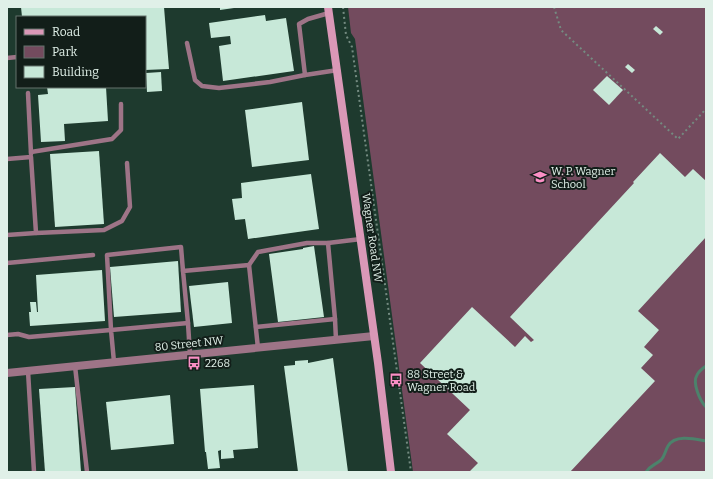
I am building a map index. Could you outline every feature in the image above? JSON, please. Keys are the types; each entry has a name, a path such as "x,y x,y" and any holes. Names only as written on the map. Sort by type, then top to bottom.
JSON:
{"street":[{"name":"Wagner Road NW","path":"328,10 338,70 391,472"},
{"name":"80 Street NW","path":"7,373 374,336"}],"lane":[{"path":"305,75 299,24 328,10"},
{"path":"187,43 195,80 202,86 220,88 270,82 338,70"},
{"path":"28,93 30,152 36,233"},
{"path":"30,152 112,139 121,130 121,104"},
{"path":"7,159 31,158"},
{"path":"7,235 104,230 122,221 130,207 128,163"},
{"path":"258,348 249,265 258,252 307,243 328,243 361,239"},
{"path":"328,243 336,340"},
{"path":"114,362 107,255 181,247 190,355"},
{"path":"7,263 93,255"},
{"path":"183,271 249,265"},
{"path":"256,327 335,319"},
{"path":"7,335 18,334 29,338 188,323"},
{"path":"75,366 87,472"},
{"path":"28,371 34,472"}],"path":[{"path":"343,7 346,35 352,47 411,472"},
{"path":"554,7 561,30 678,139 706,109"}],"green space":[{"name":"W. P. Wagner School","path":"348,7 706,7 706,472 413,472 355,39 351,33"}],"building":[{"path":"21,7 164,7 169,69 146,70 146,16 22,16"},
{"path":"220,7 234,7 234,8 220,10"},
{"path":"265,15 266,21 286,18 294,71 223,81 219,46 231,44 230,36 211,38 209,23"},
{"path":"656,26 663,32 660,35 653,29"},
{"path":"628,64 635,70 632,73 625,67"},
{"path":"161,72 162,91 147,92 146,73"},
{"path":"607,76 623,90 609,105 593,90"},
{"path":"47,88 106,88 108,121 64,124 65,141 41,142 38,95 48,94"},
{"path":"302,102 309,160 252,167 245,110"},
{"path":"99,151 104,224 55,227 50,154"},
{"path":"660,153 685,177 693,169 706,181 706,237 638,311 659,330 644,347 653,355 641,368 655,381 570,472 469,472 478,463 447,434 470,410 420,363 472,307 515,347 525,336 531,342 534,340 510,317"},
{"path":"311,174 319,229 248,239 245,219 235,220 232,199 242,198 241,183"},
{"path":"314,246 324,317 278,322 269,254"},
{"path":"178,261 181,312 114,317 110,267"},
{"path":"102,270 105,321 30,326 30,302 36,302 38,312 36,275"},
{"path":"228,282 232,323 194,327 189,286"},
{"path":"333,358 348,472 298,472 284,366 295,365 295,361 308,360 308,363"},
{"path":"254,385 258,448 233,450 234,458 221,459 221,450 218,451 220,468 208,469 205,452 200,389"},
{"path":"75,387 81,472 45,472 39,389"},
{"path":"170,395 174,444 111,450 106,402"}],"waterway":[{"path":"706,366 698,374 695,383 701,401 706,407"},
{"path":"646,472 651,466 661,460 671,442 686,438 706,441"}],"place":[{"name":"W. P. Wagner School","path":"540,177"},
{"name":"2268","path":"194,363"},
{"name":"88 Street & Wagner Road","path":"396,380"}]}
